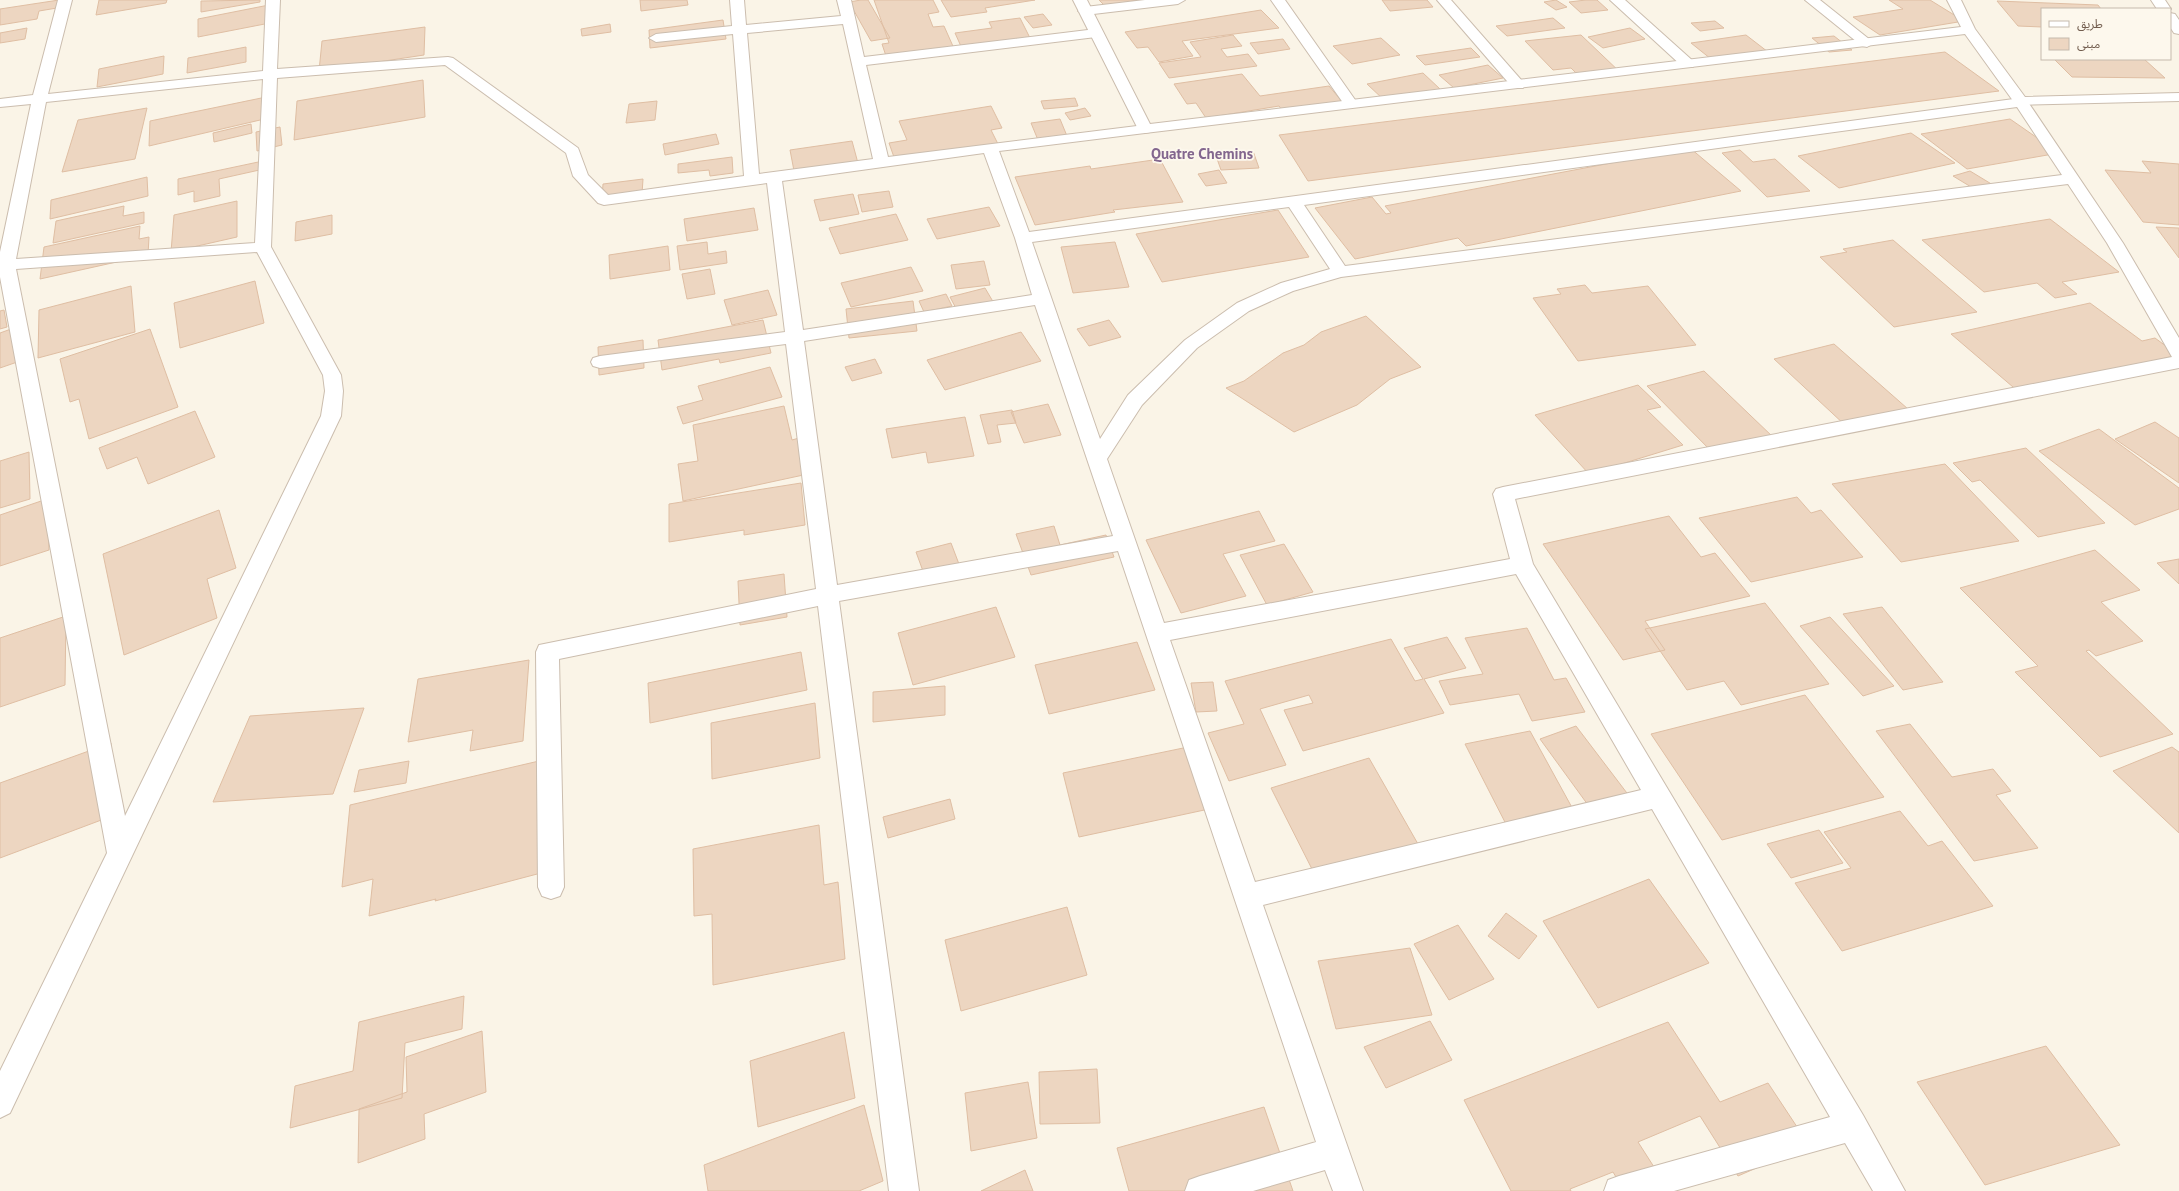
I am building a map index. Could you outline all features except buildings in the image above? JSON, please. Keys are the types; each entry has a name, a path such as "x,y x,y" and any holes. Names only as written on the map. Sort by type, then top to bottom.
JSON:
{"street":[{"path":"66,0 40,99 3,265 120,854"},
{"path":"0,1103 331,416 334,392 332,374 263,246 274,0"},
{"path":"737,0 740,30 763,178 795,337 904,1191"},
{"path":"844,0 880,162"},
{"path":"1145,129 1083,5 1178,0"},
{"path":"1278,0 1351,104"},
{"path":"1444,0 1518,85"},
{"path":"1617,0 1688,64"},
{"path":"1812,0 1867,42"},
{"path":"1954,0 1969,30 2021,102 2115,243 2179,354"},
{"path":"2171,18 2179,30"},
{"path":"656,38 848,19"},
{"path":"0,103 271,74 448,61 573,151 581,176 604,200 990,148 1969,30"},
{"path":"857,62 1096,33"},
{"path":"1023,238 2021,102 2179,97"},
{"path":"990,148 1023,238 1042,299 1126,542 1156,634 1348,1191"},
{"path":"1097,459 1135,400 1191,344 1243,307 1287,287 1340,272 2071,179"},
{"path":"1293,200 1340,272"},
{"path":"3,265 263,246"},
{"path":"600,362 795,337 1042,299"},
{"path":"1890,1191 1522,565 1503,494 2179,362"},
{"path":"551,887 547,652 828,595 1126,542"},
{"path":"1156,634 1522,565"},
{"path":"1247,896 1658,797"},
{"path":"1618,1191 1852,1126"},
{"path":"1200,1191 1334,1152"}],"district":[{"name":"Quatre Chemins","path":"1202,153"}]}
